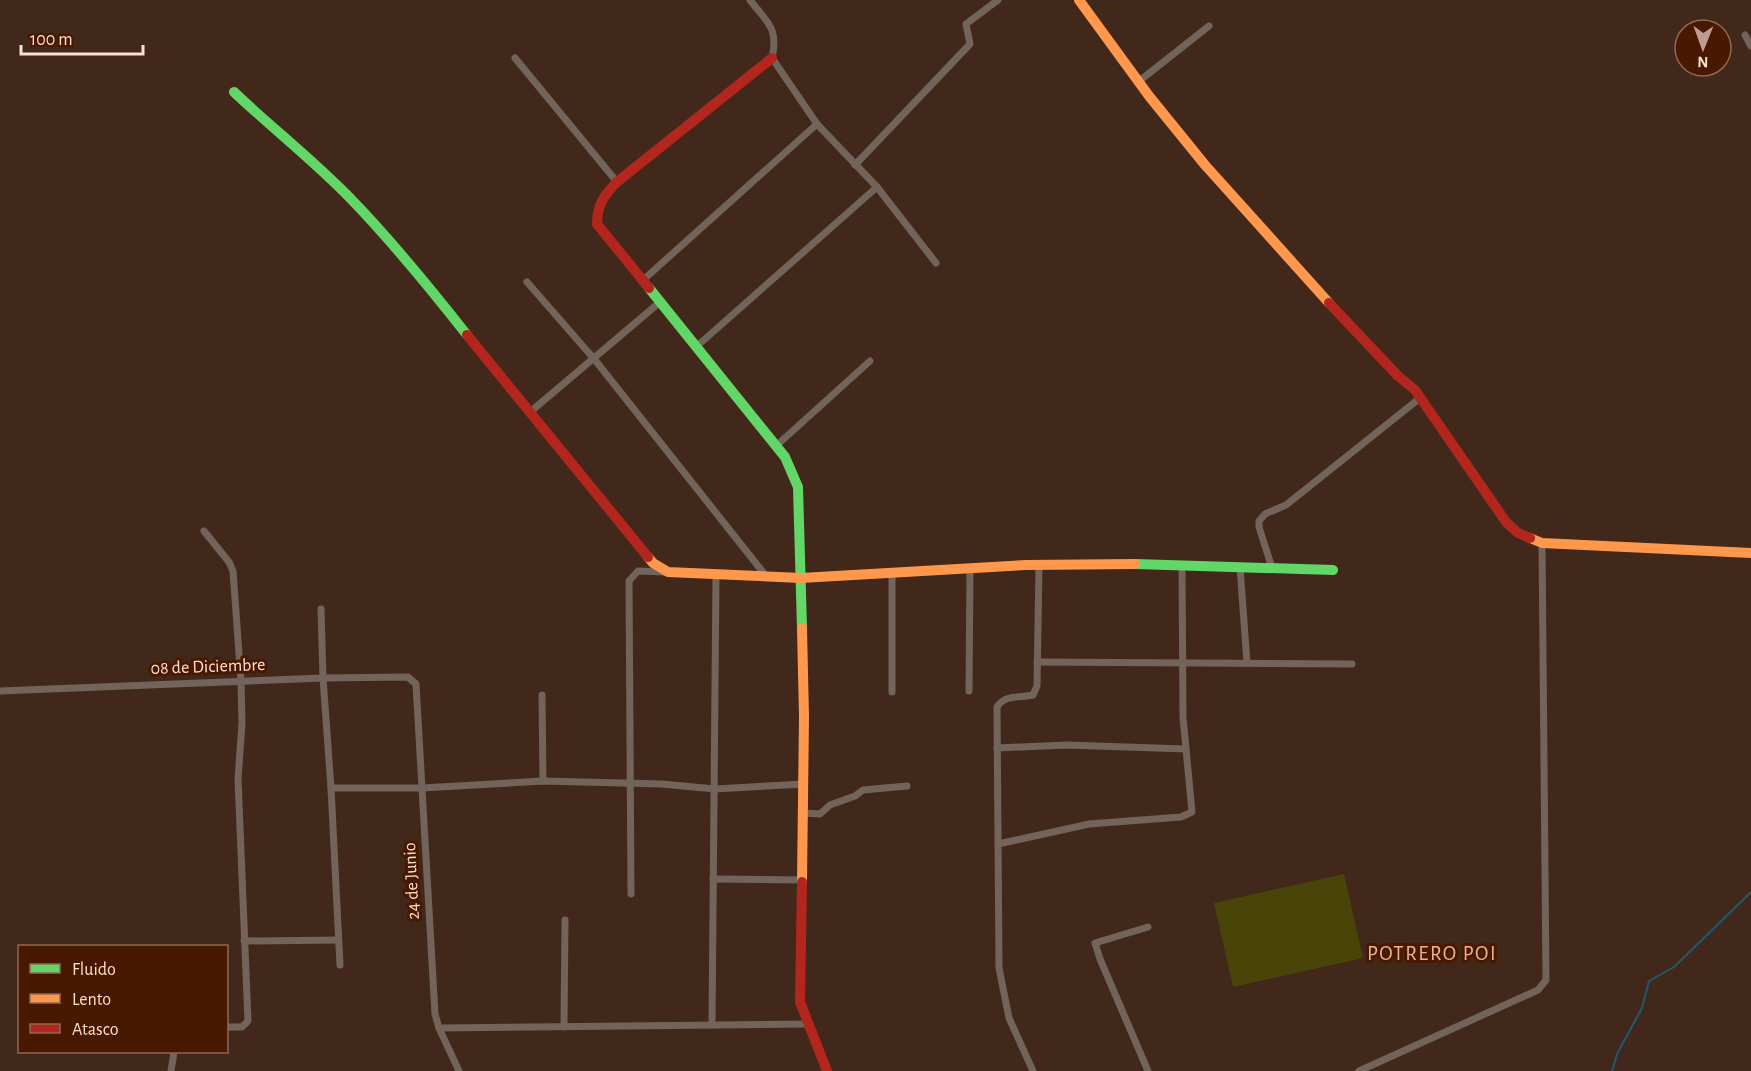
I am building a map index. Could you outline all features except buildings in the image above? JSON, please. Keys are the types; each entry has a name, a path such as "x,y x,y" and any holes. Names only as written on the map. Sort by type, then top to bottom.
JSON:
{"street":[{"path":"750,0 773,29 772,58 617,182 601,198 596,209 597,224 785,457 798,487 804,717 800,1002 827,1071"},
{"path":"855,165 970,44 966,24 998,0"},
{"path":"1079,0 1138,82 1223,187 1302,276 1414,390 1506,522 1518,532 1542,543 1751,553"},
{"path":"1138,82 1209,26"},
{"path":"1745,35 1751,46"},
{"path":"515,58 617,182"},
{"path":"772,58 817,124 877,187 936,263"},
{"path":"234,92 309,158 363,210 393,243 653,563 668,572"},
{"path":"642,281 817,124"},
{"path":"696,347 877,187"},
{"path":"527,282 594,360 767,578"},
{"path":"529,413 660,302"},
{"path":"776,446 870,361"},
{"path":"1272,568 1259,527 1259,521 1265,514 1286,505 1420,398"},
{"path":"204,531 229,562 233,571 241,681 242,723 238,779 248,1021 242,1027 228,1027"},
{"path":"1359,1071 1538,990 1546,980 1542,543"},
{"path":"632,894 629,581 638,571 801,578 1039,565 1332,570"},
{"path":"1033,1071 1010,1018 999,968 997,707 1001,700 1010,697 1033,695 1037,686 1039,565"},
{"path":"998,844 1089,824 1181,817 1192,812 1183,717 1182,566"},
{"path":"1240,567 1247,663"},
{"path":"969,691 970,569"},
{"path":"892,574 892,692"},
{"path":"712,1025 716,575"},
{"path":"321,609 340,965"},
{"path":"1037,662 1353,664"},
{"name":"08 de Diciembre","path":"0,691 323,678 408,677 416,684"},
{"name":"24 de Junio","path":"416,684 435,1014 459,1071"},
{"path":"542,695 543,781"},
{"path":"997,748 1066,745 1186,748"},
{"path":"331,788 422,788 543,781 630,783 714,789 804,784"},
{"path":"803,813 820,814 830,805 855,796 863,790 907,786"},
{"path":"713,879 802,880"},
{"path":"564,1027 565,920"},
{"path":"1148,927 1095,943 1148,1071"},
{"path":"244,941 338,940"},
{"path":"439,1028 807,1024"},
{"path":"171,1071 174,1053"}],"shaded area":[{"path":"1344,874 1363,958 1233,987 1214,903"}],"waterway":[{"path":"1612,1071 1617,1054 1642,1008 1649,981 1674,967 1751,892"}],"traffic: fast":[{"path":"234,92 350,198 381,231 467,335"},
{"path":"649,288 785,457 798,487 802,628"},
{"path":"1135,564 1333,570"}],"traffic: slow":[{"path":"1079,0 1149,96 1205,165 1329,303"},
{"path":"1530,538 1542,543 1751,553"},
{"path":"648,557 668,572 801,578 1026,565 1135,564"},
{"path":"802,628 804,717 802,882"}],"traffic: jam":[{"path":"649,288 597,224 602,201 617,182 772,58"},
{"path":"1329,303 1398,376 1415,390 1506,522 1518,533 1530,538"},
{"path":"467,335 648,557"},
{"path":"802,882 800,1002 827,1071"}],"district":[{"name":"POTRERO POI","path":"1432,953"}]}
